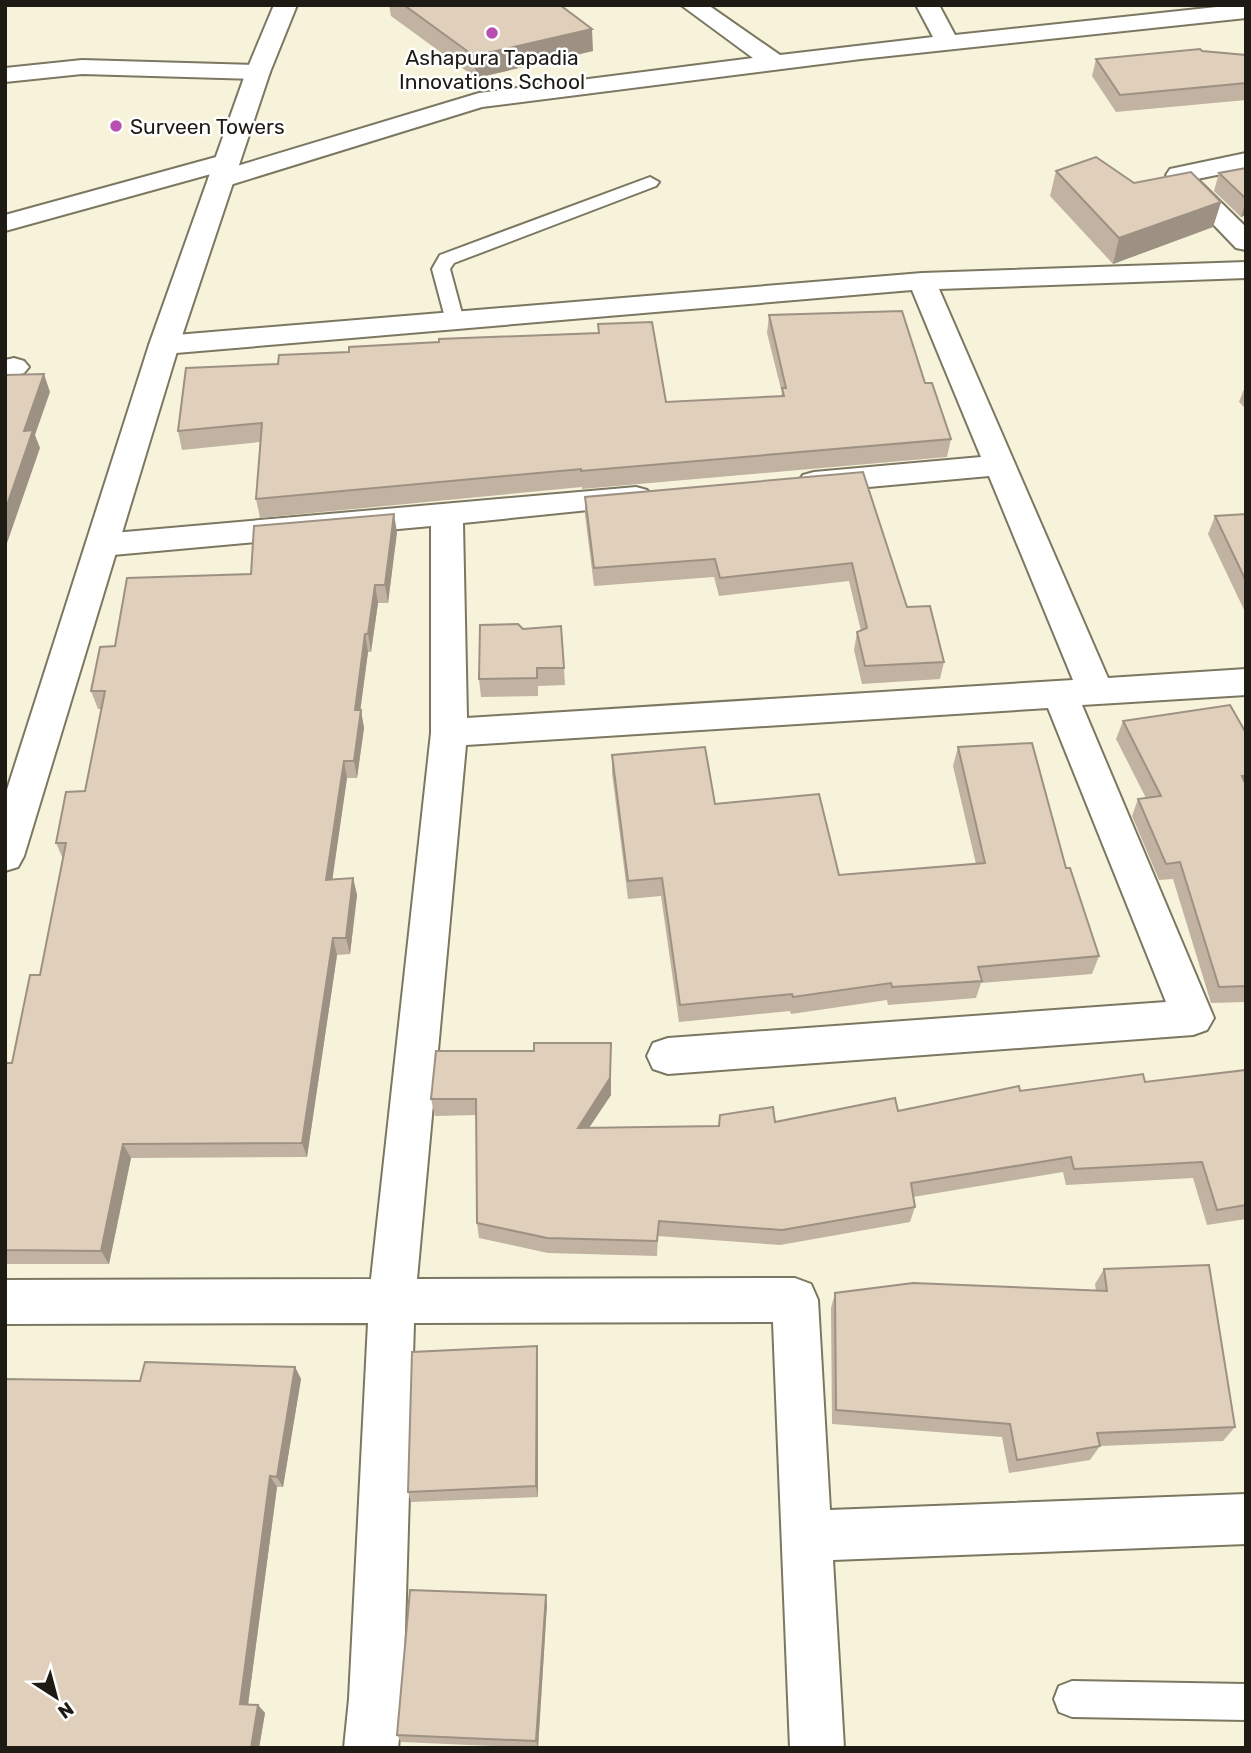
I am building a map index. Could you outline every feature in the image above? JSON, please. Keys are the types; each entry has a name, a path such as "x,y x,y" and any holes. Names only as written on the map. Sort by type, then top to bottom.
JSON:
{"street":[{"path":"5,856 164,345 258,72 286,5"},
{"path":"692,5 776,63"},
{"path":"928,5 948,43"},
{"path":"5,223 224,170 479,100 948,43 1246,11"},
{"path":"5,75 82,67 258,72"},
{"path":"1246,160 1179,175 1246,242"},
{"path":"164,345 922,281 1246,270"},
{"path":"668,1056 1193,1018 1000,465 922,281"},
{"path":"779,485 1000,465"},
{"path":"102,545 668,495"},
{"path":"371,1748 376,1699 392,1300 449,733 447,514"},
{"path":"449,733 1246,682"},
{"path":"5,1302 795,1300 817,1748"},
{"path":"807,1536 1246,1519"}],"lane":[{"path":"454,321 441,269 447,259 650,182"},
{"path":"1072,1699 1246,1702"}],"building":[{"path":"404,5 560,5 592,29 474,56"},
{"path":"1200,49 1246,55 1246,83 1120,95 1096,59"},
{"path":"1096,157 1134,183 1191,172 1221,202 1119,238 1056,171"},
{"path":"1246,168 1246,199 1219,173"},
{"path":"902,311 925,383 932,383 951,439 256,499 262,423 178,431 186,368 278,364 279,355 349,352 349,347 439,342 439,339 599,333 598,324 652,322 666,402 784,396 782,388 786,388 769,315"},
{"path":"44,374 24,431 33,430 5,511 5,375"},
{"path":"863,472 907,607 930,606 944,662 865,666 857,632 867,628 852,563 720,578 715,559 594,568 585,497"},
{"path":"394,514 385,585 375,585 368,634 365,634 355,710 361,710 354,761 344,761 326,880 353,878 346,938 333,938 302,1143 123,1144 101,1251 5,1250 5,1063 12,1063 30,975 40,975 66,843 56,843 66,792 85,791 105,691 91,691 100,647 115,646 127,578 251,574 254,526"},
{"path":"1246,514 1246,581 1215,516"},
{"path":"518,624 523,629 561,626 564,668 537,668 537,678 479,679 480,625"},
{"path":"1230,705 1246,733 1246,776 1242,776 1246,785 1246,986 1219,987 1180,862 1166,864 1138,799 1161,796 1123,721"},
{"path":"1032,743 1066,868 1070,868 1099,956 978,967 982,981 892,987 891,983 793,997 792,994 680,1005 662,878 628,881 612,755 705,747 715,804 819,794 839,875 985,863 958,747"},
{"path":"534,1043 611,1043 610,1078 578,1128 719,1126 720,1115 773,1107 775,1122 895,1098 898,1111 1019,1086 1020,1091 1143,1074 1145,1082 1246,1070 1246,1205 1217,1210 1202,1162 1074,1169 1071,1157 911,1183 915,1207 782,1230 659,1221 657,1241 547,1238 477,1223 476,1099 431,1099 436,1051 534,1051"},
{"path":"1209,1265 1235,1427 1097,1433 1100,1446 1017,1460 1010,1424 836,1410 835,1293 913,1283 1107,1291 1104,1269"},
{"path":"537,1346 536,1486 408,1492 412,1352"},
{"path":"145,1362 295,1367 277,1477 270,1476 240,1704 258,1705 251,1748 5,1748 5,1379 140,1381"},
{"path":"410,1590 546,1595 536,1741 397,1735"}],"place":[{"name":"Ashapura Tapadia Innovations School","path":"492,33"},
{"name":"Surveen Towers","path":"116,126"}]}
